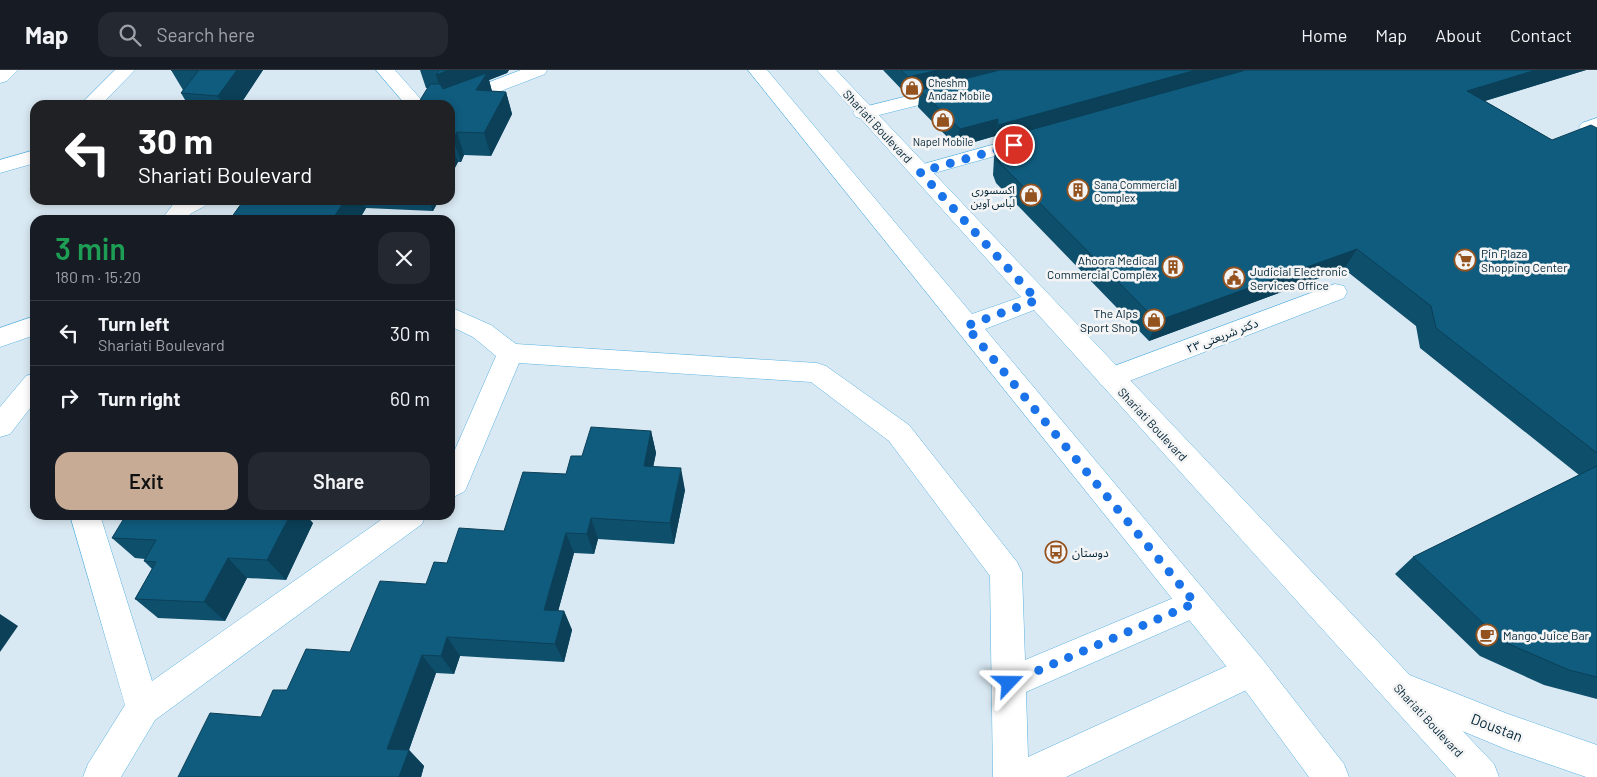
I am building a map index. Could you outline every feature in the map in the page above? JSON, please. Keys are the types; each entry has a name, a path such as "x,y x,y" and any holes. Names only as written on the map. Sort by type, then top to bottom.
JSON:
{"street":[{"path":"0,77 9,70"},
{"path":"99,100 126,70"},
{"path":"385,70 412,100"},
{"path":"455,102 538,70"},
{"path":"757,70 1252,672 1331,777"},
{"name":"Shariati Boulevard","path":"826,70 1480,777"},
{"path":"864,113 978,84"},
{"path":"920,172 1052,134"},
{"path":"0,167 30,158"},
{"path":"176,215 186,205"},
{"name":"۲۳ دکتر شریعتی","path":"1110,378 1335,292"},
{"path":"966,326 1037,300"},
{"path":"455,318 482,331 510,353 817,373 899,433 1006,572 1011,777"},
{"path":"0,338 30,327"},
{"path":"455,483 510,353"},
{"path":"0,426 30,389"},
{"path":"87,520 143,708"},
{"path":"102,777 143,708 404,520"},
{"path":"1009,683 1195,603"},
{"path":"1026,777 1252,672"},
{"name":"Doustan","path":"1398,687 1508,732 1597,763"}],"building":[{"path":"199,70 237,70 218,96 181,93"},
{"path":"439,70 449,70 436,75"},
{"path":"901,70 938,70 908,77"},
{"path":"1000,70 1196,70 998,125 998,119 960,129 920,90"},
{"path":"1246,70 1536,70 1467,91 1552,140 1591,125 1597,128 1597,453 1436,328 1431,306 1357,249 1157,321 1000,163 997,156 998,139"},
{"path":"487,73 476,90 506,92 484,133 457,132 455,136 455,100 420,100 430,84 440,84 443,89"},
{"path":"240,205 342,205 335,215 233,215"},
{"path":"591,427 651,431 644,466 681,468 670,523 591,518 587,534 566,533 544,610 564,611 555,644 447,637 441,656 422,655 387,749 409,750 399,777 178,777 210,713 261,717 273,690 287,690 306,649 350,652 380,581 426,584 434,562 447,563 459,528 504,531 523,472 566,474 571,456 582,456"},
{"path":"1597,466 1597,677 1569,670 1502,641 1413,557"},
{"path":"123,520 287,520 267,560 228,558 204,602 135,599 156,562 144,561 156,540 112,538"}],"place":[{"name":"Cheshm Andaz Mobile","path":"912,88"},
{"name":"Napel Mobile","path":"943,120"},
{"name":"Sana Commercial Complex","path":"1078,190"},
{"name":"اکسسوری لباس آوین","path":"1031,195"},
{"name":"Pin Plaza Shopping Center","path":"1465,260"},
{"name":"Ahoora Medical Commercial Complex","path":"1173,267"},
{"name":"Judicial Electronic Services Office","path":"1234,278"},
{"name":"The Alps Sport Shop","path":"1154,320"},
{"name":"دوستان","path":"1056,552"},
{"name":"Mango Juice Bar","path":"1487,635"}],"route":[{"path":"1009,683 1195,603 966,326 1037,300 920,172 1014,145"}]}
